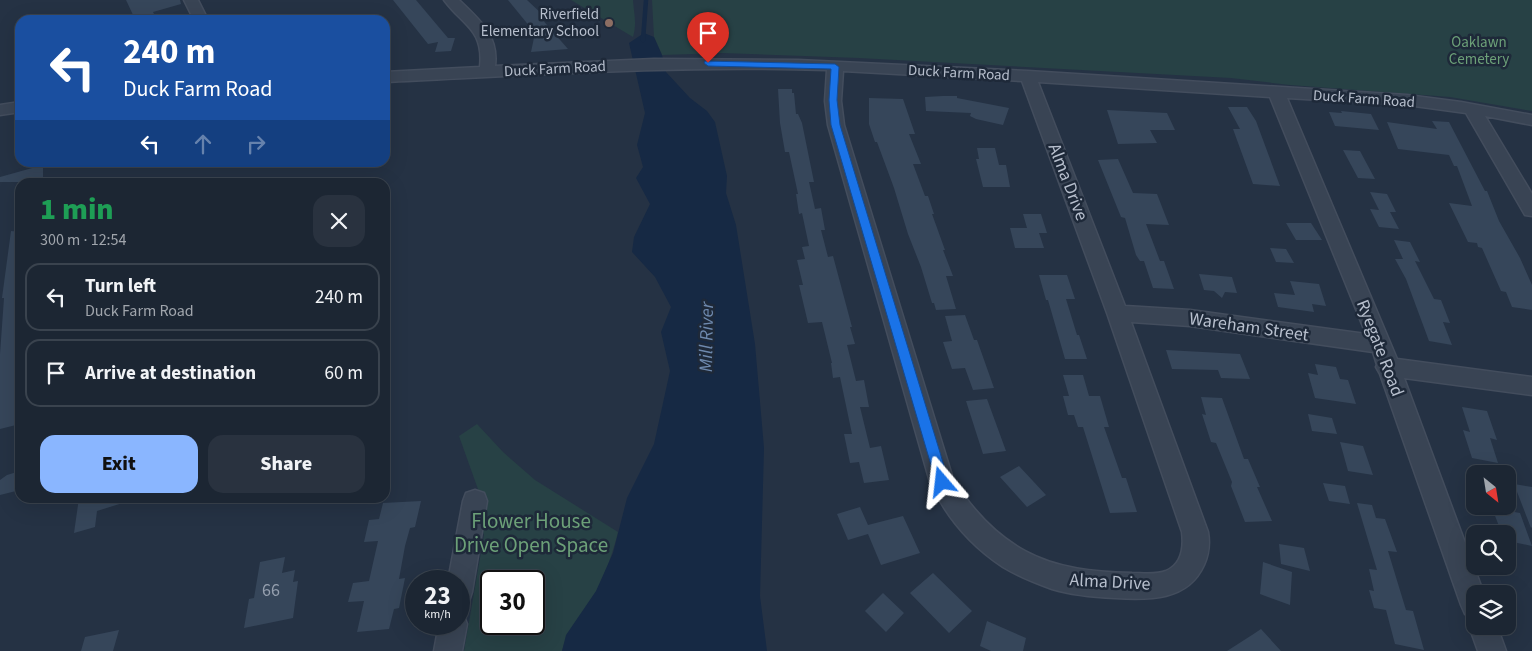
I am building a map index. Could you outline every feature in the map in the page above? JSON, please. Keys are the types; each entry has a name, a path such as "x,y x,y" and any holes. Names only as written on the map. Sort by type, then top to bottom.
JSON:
{"street":[{"path":"191,0 198,15"},
{"path":"451,0 483,32 488,42 490,53 487,72"},
{"name":"Duck Farm Road","path":"390,77 614,66 743,63 1028,76 1277,94 1391,99 1472,109 1532,120"},
{"name":"Alma Drive","path":"835,67 833,100 836,125 942,482 952,499 969,523 983,537 1028,567 1061,579 1097,585 1160,585 1174,581 1183,575 1192,563 1197,549 1197,540 1117,314 1028,76"},
{"name":"Ryegate Road","path":"1277,94 1381,345 1468,585"},
{"path":"0,110 15,108"},
{"path":"1472,109 1532,210"},
{"name":"Wareham Street","path":"1117,314 1190,318 1381,345"},
{"path":"1387,366 1532,386"},
{"path":"463,570 475,501"},
{"path":"448,651 451,635"},
{"path":"1486,635 1492,651"}],"green space":[{"path":"571,0 633,0 635,23 633,37"},
{"name":"Oaklawn Cemetery","path":"652,0 1532,0 1532,111 1450,97 1290,85 1231,78 859,58 723,53 662,55 654,37"},
{"name":"Flower House Drive Open Space","path":"477,424 503,452 535,480 618,532 600,583 573,626 562,651 464,651 467,635 470,635 470,616 484,535 479,520 479,492 459,436"}],"water":[{"path":"644,33 654,37 662,55 666,72 690,98 707,111 715,122 727,176 726,193 736,225 755,344 764,448 760,596 767,651 562,651 566,635 596,591 613,553 627,498 654,444 670,371 661,332 671,307 655,277 632,252 634,237 650,204 636,178 643,167 637,145 645,113 629,43"}],"building":[{"path":"126,0 180,0 181,4 153,12 154,15 133,15"},
{"path":"393,0 416,0 448,38 455,38 451,51 435,52 438,42 428,44"},
{"path":"508,0 527,0 544,16 540,17 568,49 531,52 535,33"},
{"path":"778,89 792,89 792,93 794,93 796,114 798,114 802,123 814,182 809,182 815,209 821,208 825,230 821,230 828,257 833,256 852,327 850,327 855,344 847,345 856,381 864,380 869,407 860,407 870,448 881,446 889,480 864,483 859,462 850,463 844,434 852,434 840,377 833,378 832,363 822,322 808,323 799,285 803,285 797,260 805,259 802,247 809,246 802,213 799,214 796,194 798,194 789,152 785,152 780,123"},
{"path":"957,96 957,98 1009,108 1003,125 976,119 970,116 971,113 926,111 925,97"},
{"path":"869,98 903,99 915,134 909,134 921,164 913,164 925,196 928,196 934,214 932,214 945,250 943,250 953,276 946,276 956,309 936,310 934,303 932,303 894,188 869,124"},
{"path":"1228,107 1247,107 1256,121 1280,186 1253,184 1233,129 1240,129"},
{"path":"1107,110 1167,113 1175,130 1150,130 1157,143 1118,144"},
{"path":"1341,111 1371,114 1379,130 1335,126 1329,112 1342,113"},
{"path":"1432,121 1449,122 1485,191 1487,191 1499,221 1520,258 1532,285 1532,310 1512,307 1506,292 1501,291 1482,248 1478,247 1477,243 1468,242 1449,203 1472,206 1457,166 1454,166 1449,155 1398,149 1387,122 1437,129"},
{"path":"977,148 995,148 999,165 1006,165 1010,187 983,187 976,159 979,159"},
{"path":"1343,150 1360,151 1375,179 1358,178"},
{"path":"1118,159 1133,193 1157,194 1169,225 1146,224 1160,261 1164,261 1174,289 1153,288 1144,261 1140,261 1136,255 1125,218 1121,217 1098,160"},
{"path":"36,167 43,167 43,178 15,178 15,182 0,182 0,177"},
{"path":"1370,192 1387,194 1396,212 1390,212 1399,229 1379,227 1370,209 1379,210"},
{"path":"1023,214 1041,214 1047,233 1039,233 1044,248 1015,248 1010,228 1027,228"},
{"path":"1286,223 1311,223 1322,240 1296,240"},
{"path":"11,231 15,231 15,425 0,429 0,354 4,298 2,298"},
{"path":"1394,240 1410,242 1420,262 1415,261 1434,299 1441,300 1450,323 1443,322 1452,345 1429,341 1406,279 1395,259 1403,259"},
{"path":"1270,248 1286,249 1294,263 1276,262"},
{"path":"1199,274 1232,277 1237,293 1225,292 1222,298 1214,291 1204,290"},
{"path":"1039,275 1067,275 1075,299 1066,299 1077,335 1079,335 1087,359 1065,359"},
{"path":"1290,281 1319,284 1326,306 1312,304 1314,312 1278,307 1274,293 1295,295"},
{"path":"965,315 974,340 977,340 994,388 973,390 965,368 952,369 943,342 952,341 945,316"},
{"path":"1166,350 1240,354 1250,379 1221,378 1218,370 1172,369"},
{"path":"1315,364 1336,367 1340,379 1348,380 1356,404 1315,398 1308,373 1318,375"},
{"path":"1063,375 1083,375 1089,396 1100,396 1109,427 1104,427 1122,478 1126,478 1137,512 1110,513 1083,427 1078,427 1074,415 1068,415 1063,396 1069,396"},
{"path":"1201,397 1222,398 1244,459 1248,459 1260,487 1257,487 1272,521 1245,522 1231,486 1232,482 1216,443 1211,442 1202,414 1206,415"},
{"path":"987,399 1006,451 983,454 966,401"},
{"path":"1462,407 1487,411 1497,440 1490,438 1498,463 1472,458 1463,430 1470,432"},
{"path":"1308,414 1332,418 1337,434 1312,431"},
{"path":"1340,442 1363,446 1373,475 1348,471"},
{"path":"1019,466 1046,495 1027,507 1000,477"},
{"path":"15,473 15,491 0,495 0,480"},
{"path":"1323,483 1345,486 1350,504 1329,501"},
{"path":"1516,484 1532,487 1531,528 1516,489"},
{"path":"421,501 415,527 410,528 405,546 399,579 405,578 399,608 394,609 389,629 357,632 364,601 348,602 353,583 369,581 378,541 364,542 369,520 379,519 383,503"},
{"path":"78,503 123,503 97,511 95,527 74,533"},
{"path":"1357,503 1372,505 1376,518 1385,519 1397,552 1388,551 1406,610 1413,611 1424,650 1395,644 1386,610 1374,608 1369,590 1374,591 1369,569 1377,570"},
{"path":"860,507 868,525 903,516 920,553 881,565 868,534 848,540 837,514"},
{"path":"1516,512 1520,513 1532,546 1516,543 1516,525 1499,525 1495,515 1516,515"},
{"path":"1279,544 1304,548 1310,571 1281,564"},
{"path":"285,557 282,573 295,570 293,582 298,581 293,618 244,628 249,599 254,598 260,562"},
{"path":"1263,562 1292,572 1290,605 1260,594"},
{"path":"933,573 972,611 949,633 910,593"},
{"path":"883,593 904,613 886,632 865,611"},
{"path":"987,621 1026,638 1023,651 991,651 980,646"},
{"path":"1261,629 1281,651 1227,651 1252,635"},
{"path":"119,630 113,651 81,651 85,637"}],"waterway":[{"name":"Mill River","path":"643,40 646,0"}],"place":[{"name":"Riverfield Elementary School","path":"609,23"}],"route":[{"path":"708,63 835,67 833,100 836,125 942,482"}]}
